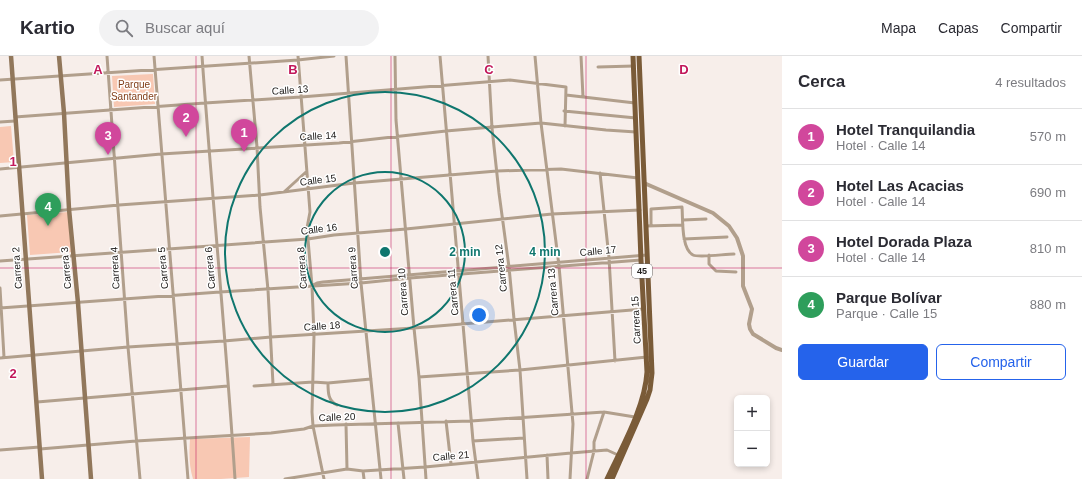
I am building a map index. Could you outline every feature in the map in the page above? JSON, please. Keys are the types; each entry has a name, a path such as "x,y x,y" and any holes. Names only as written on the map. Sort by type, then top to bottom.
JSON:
{"main road":[{"name":"Carrera 2","path":"11,56 42,479"},
{"name":"Carrera 3","path":"59,56 91,479"},
{"name":"Carrera 15","path":"612,479 650,390 652,373 640,210 633,56"},
{"name":"Carrera 15","path":"607,479 635,417 647,381 644,309 644,258 648,226 644,183 639,56"}],"street":[{"name":"Carrera 4","path":"107,56 114,158 119,205 128,347 140,479"},
{"name":"Carrera 5","path":"154,56 188,479"},
{"name":"Carrera 6","path":"202,56 208,151 235,479"},
{"path":"249,56 254,100 268,290 273,384"},
{"path":"0,80 334,56"},
{"name":"Carrera 9","path":"346,56 361,281 381,479"},
{"name":"Carrera 10","path":"395,56 396,120 419,376 426,479"},
{"name":"Carrera 11","path":"440,56 471,421 478,479"},
{"name":"Carrera 12","path":"488,56 492,128 510,268 520,370 526,479"},
{"name":"Carrera 13","path":"535,56 546,169 559,264 573,424 570,479"},
{"path":"581,56 582,97"},
{"name":"Carrera 8","path":"298,58 310,212 307,228 312,286 314,335 313,426 324,479"},
{"path":"598,67 634,66"},
{"name":"Calle 13","path":"0,122 64,113 396,90 489,81 510,80 566,87 566,95"},
{"path":"565,126 564,111 566,95 635,103"},
{"path":"564,111 636,118"},
{"name":"Calle 14","path":"0,169 161,154 351,142 446,131 541,123 636,132"},
{"name":"Calle 15","path":"0,216 119,205 260,195 354,184 497,171 546,169 575,170 639,178"},
{"path":"284,192 306,172"},
{"path":"600,173 609,260 615,361"},
{"path":"644,183 714,213 729,226 737,238 743,256 743,286 752,309 749,324 750,329 754,334 776,348 782,350"},
{"path":"683,225 648,226 651,209 682,207 684,239 686,246 692,255 709,256 734,254"},
{"name":"Calle 16","path":"0,262 74,255 308,239 552,214 640,210"},
{"path":"683,220 706,219"},
{"path":"684,239 727,237"},
{"path":"709,256 709,264 716,272 736,272"},
{"name":"Calle 17","path":"1,308 220,292 268,290 410,276 644,258"},
{"path":"0,288 4,357"},
{"name":"Calle 18","path":"0,358 128,347 414,328 644,309"},
{"path":"419,376 520,370 647,357"},
{"path":"254,386 313,382 328,383 371,379"},
{"path":"328,383 328,394 330,400 337,405"},
{"path":"37,402 228,386"},
{"path":"587,479 594,451 594,442 604,412"},
{"name":"Calle 20","path":"0,450 271,434 304,429 313,426 346,424 471,421 604,412 635,417"},
{"path":"446,422 451,464"},
{"path":"398,423 404,479"},
{"path":"346,424 347,469"},
{"path":"473,441 524,438"},
{"name":"Calle 21","path":"285,479 347,469 363,471 425,467 607,450 618,455"},
{"path":"547,455 548,479"},
{"path":"363,471 364,479"}],"green space":[{"name":"Parque Santander","path":"153,74 155,104 114,107 112,76"},
{"path":"11,126 14,162 0,163 0,127"},
{"path":"68,212 71,252 30,255 27,215"},
{"path":"250,437 249,477 193,479 189,449 190,439"}],"place":[{"name":"Hotel Las Acacias","path":"186,137"},
{"name":"Hotel Tranquilandia","path":"244,152"},
{"name":"Hotel Dorada Plaza","path":"108,155"},
{"name":"Parque Bolívar","path":"48,226"}]}
